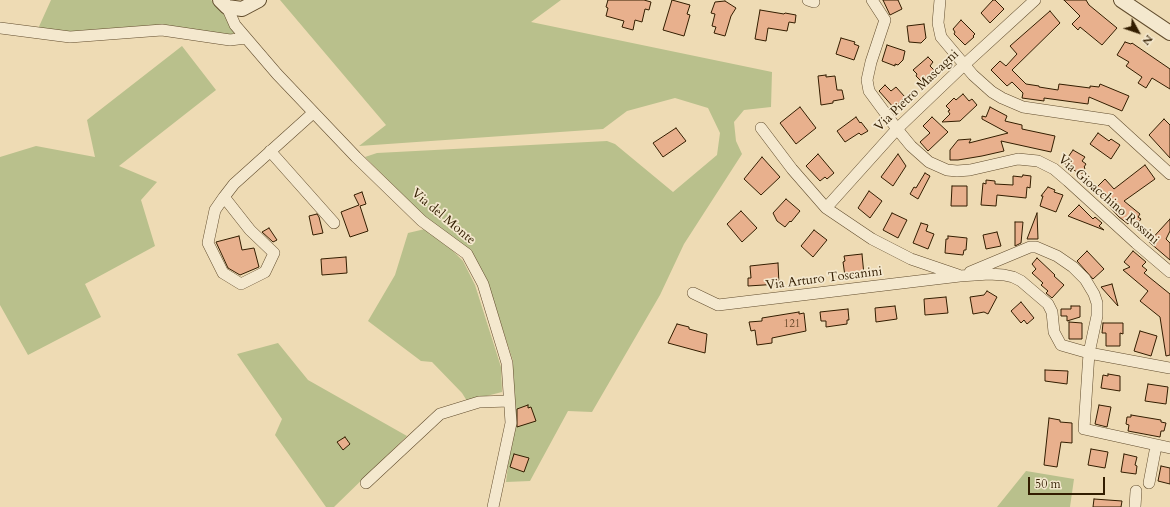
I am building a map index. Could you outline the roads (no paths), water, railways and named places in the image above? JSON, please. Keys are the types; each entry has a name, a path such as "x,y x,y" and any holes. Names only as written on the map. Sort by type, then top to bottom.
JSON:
{"street":[{"path":"224,3 242,9 259,0"},
{"name":"Via Gioacchino Rossini","path":"872,0 885,20 871,62 867,80 869,91 911,146 929,162 947,170 970,170 1018,159 1038,160 1047,164 1170,272"},
{"path":"940,0 938,23 941,37 973,75 992,92 1013,104 1034,109 1111,120 1170,174"},
{"name":"Via Pietro Mascagni","path":"826,208 897,129 1035,0"},
{"path":"1121,0 1170,33"},
{"name":"Via del Monte","path":"224,3 235,26 313,113 422,221 467,254 483,284 507,363 511,423 493,507"},
{"path":"0,28 70,37 162,30 230,40 246,38"},
{"path":"224,197 250,230 274,253 265,272 241,284 222,273 208,243 215,210 224,197 234,184 313,113"},
{"path":"761,128 792,169 826,208 872,239 912,259 936,269 960,276 989,274 1004,275 1021,281 1043,299 1051,308 1054,332 1061,344 1065,347 1170,368"},
{"path":"270,151 334,223"},
{"path":"960,276 1030,247 1036,247 1057,256 1073,267 1081,275 1094,294 1097,303 1097,316 1089,353 1084,429 1170,448"},
{"name":"Via Arturo Toscanini","path":"693,293 718,305 960,276"},
{"path":"366,483 440,414 479,402 509,401"},
{"path":"1149,483 1156,446"},
{"path":"1135,507 1136,491"}]}
